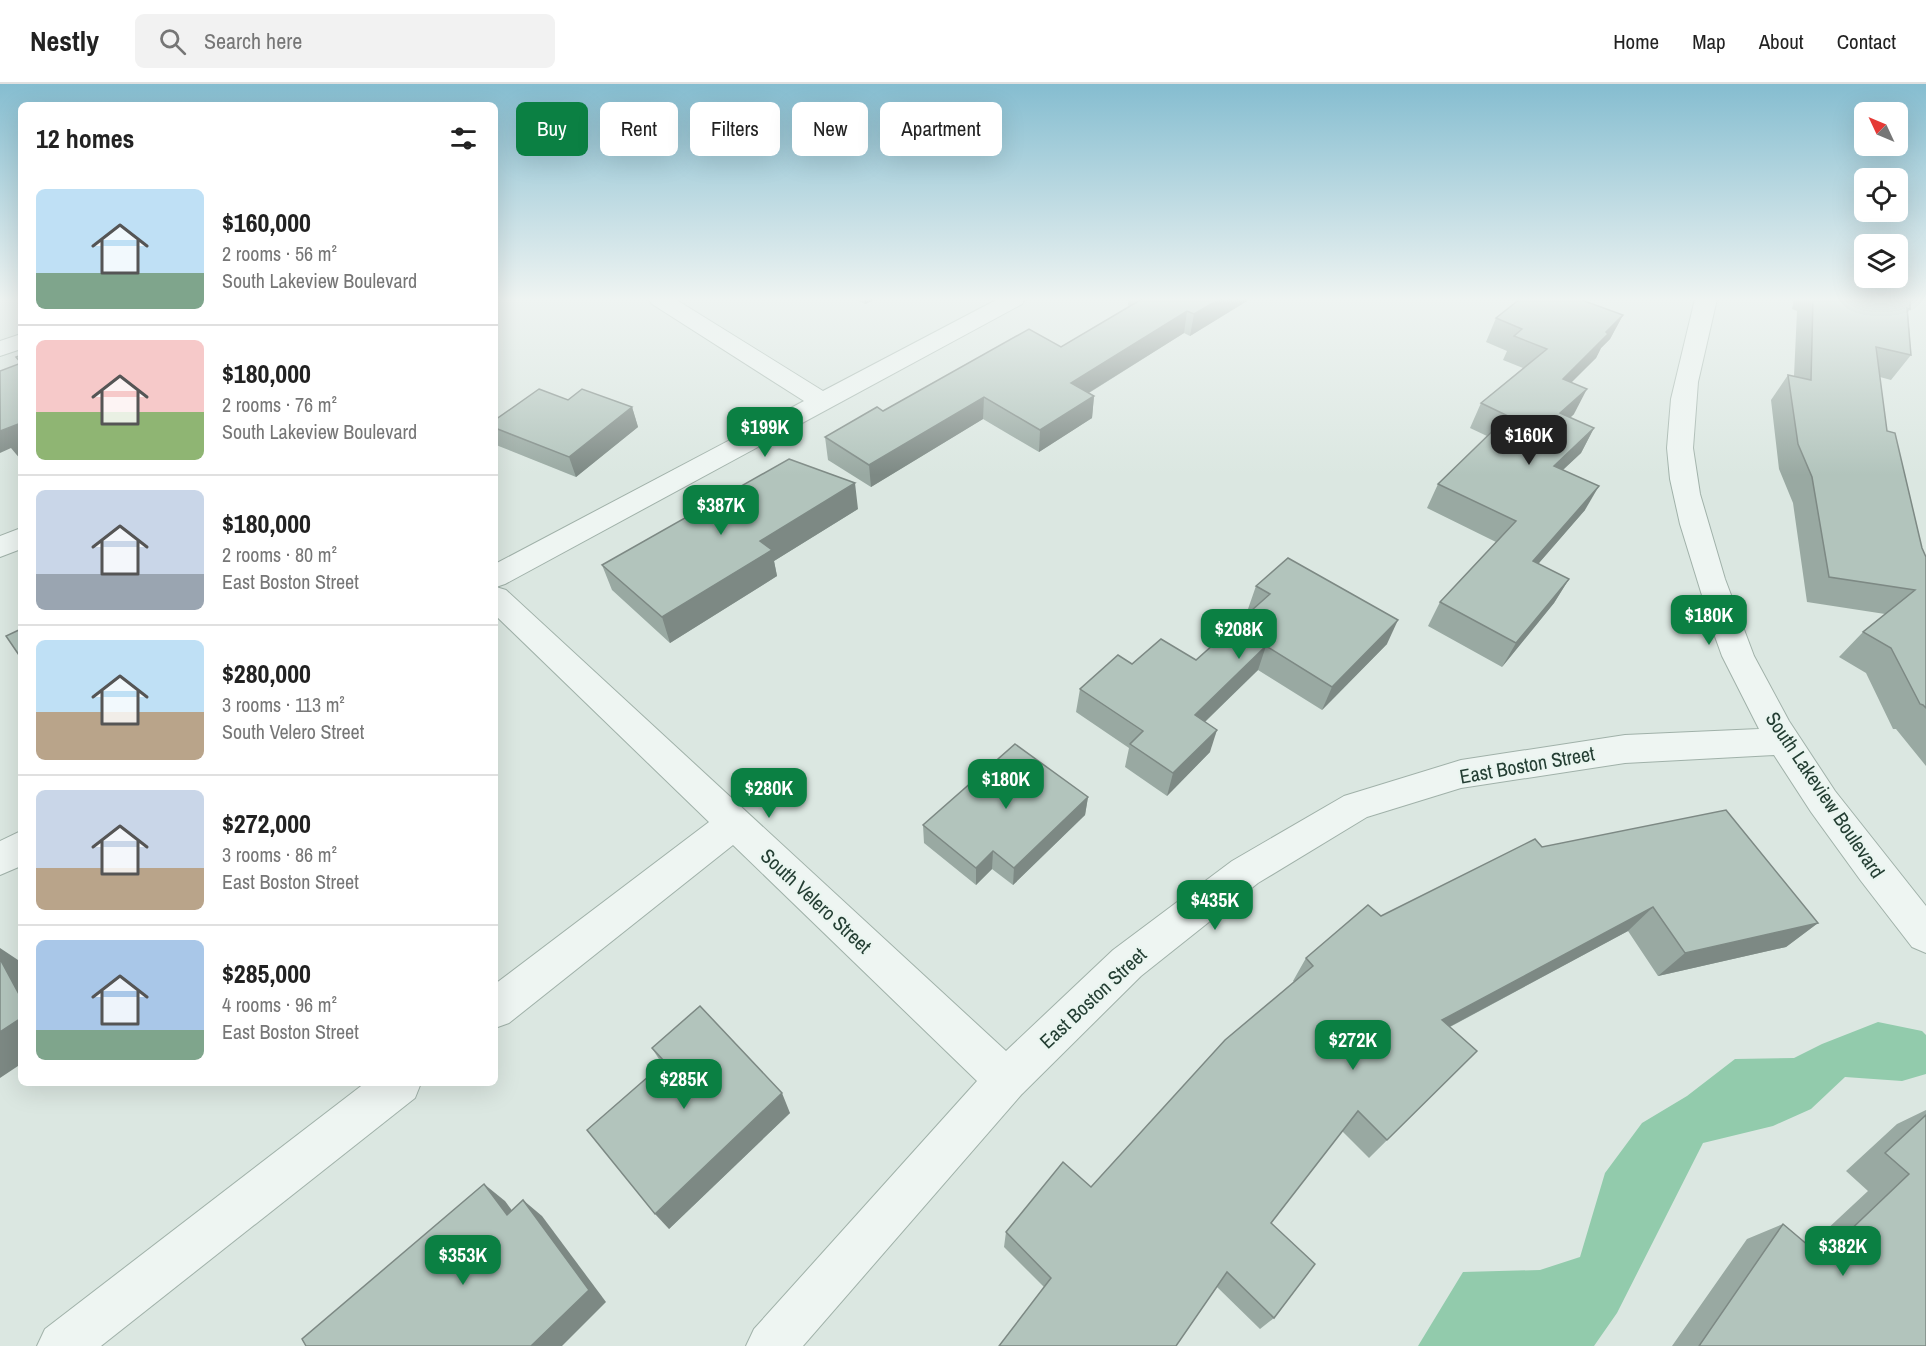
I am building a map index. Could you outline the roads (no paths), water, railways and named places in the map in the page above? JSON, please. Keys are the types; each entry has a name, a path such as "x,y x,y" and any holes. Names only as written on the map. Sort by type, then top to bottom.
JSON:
{"street":[{"path":"754,358 823,402"},
{"path":"498,575 901,358"},
{"name":"South Lakeview Boulevard","path":"1692,358 1680,434 1686,496 1738,656 1784,741 1839,822 1926,935"},
{"path":"0,547 18,539"},
{"name":"South Velero Street","path":"498,600 1006,1080"},
{"name":"East Boston Street","path":"771,1346 1006,1080 1127,963 1245,872 1356,806 1461,774 1625,748 1784,741"},
{"path":"498,1007 734,823"},
{"path":"0,860 18,849"},
{"path":"62,1346 396,1086"}]}
